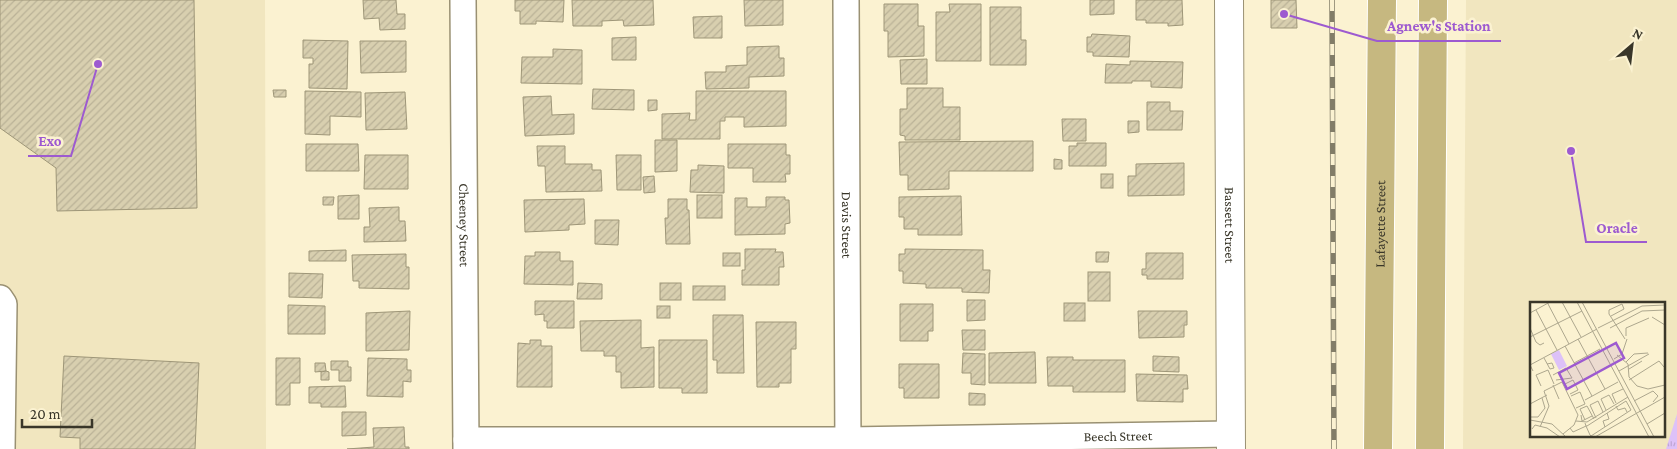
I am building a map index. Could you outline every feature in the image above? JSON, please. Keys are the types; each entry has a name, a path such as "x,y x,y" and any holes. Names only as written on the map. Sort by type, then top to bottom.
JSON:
{"main road":[{"name":"Lafayette Street","path":"1378,449 1382,0"},
{"path":"1430,449 1433,0"}],"street":[{"name":"Cheeney Street","path":"463,0 466,444"},
{"name":"Davis Street","path":"846,0 848,445"},
{"name":"Bassett Street","path":"1229,0 1231,441"},
{"path":"0,298 4,304 2,449"},
{"name":"Beech Street","path":"466,444 848,445 1231,441"}],"shaded area":[{"path":"0,0 265,0 266,449 0,449"},
{"path":"1466,0 1677,0 1677,449 1463,449"}],"green space":[{"path":"1677,414 1677,449 1666,449"}],"building":[{"path":"0,0 194,0 197,208 57,211 56,168 0,128"},
{"path":"363,0 396,0 397,14 405,14 405,29 380,30 379,18 364,19"},
{"path":"515,0 564,0 563,22 536,21 536,24 520,24 520,11 515,11"},
{"path":"572,0 653,0 654,25 624,26 623,20 602,21 602,26 573,26"},
{"path":"744,0 783,0 783,25 745,26"},
{"path":"1090,0 1114,0 1114,14 1090,15"},
{"path":"1136,0 1182,0 1183,25 1168,26 1168,23 1146,23 1146,20 1136,20"},
{"path":"1271,0 1296,0 1297,28 1271,28"},
{"path":"884,4 918,4 918,26 924,26 924,56 888,57 888,31 884,31"},
{"path":"949,4 981,4 981,61 936,61 936,12 950,12"},
{"path":"990,7 1021,7 1021,40 1026,40 1026,65 990,65"},
{"path":"722,16 722,38 694,38 693,17"},
{"path":"1092,34 1130,36 1129,57 1093,56 1093,52 1087,52 1087,37 1091,37"},
{"path":"636,37 636,60 612,60 612,38"},
{"path":"303,40 348,41 347,89 309,88 309,64 313,64 313,58 303,58"},
{"path":"360,41 406,41 406,72 361,73"},
{"path":"779,46 779,58 784,58 784,76 749,77 749,88 706,89 705,72 726,72 726,66 747,65 747,47"},
{"path":"553,49 582,50 582,84 521,83 522,57 553,57"},
{"path":"927,59 927,84 901,84 900,60"},
{"path":"1130,61 1183,62 1182,88 1151,87 1151,81 1105,83 1106,64 1130,65"},
{"path":"907,88 943,88 943,107 960,107 960,140 905,140 905,136 900,135 900,109 907,109"},
{"path":"593,89 634,90 634,110 592,109"},
{"path":"273,90 286,90 286,97 274,97"},
{"path":"305,91 361,92 361,117 330,116 330,135 305,134"},
{"path":"696,91 786,91 786,126 744,127 744,117 725,117 725,121 720,121 720,139 662,139 662,114 690,113 689,120 696,120"},
{"path":"405,92 407,129 366,130 365,93"},
{"path":"551,96 552,115 574,114 574,134 525,136 523,97"},
{"path":"648,100 657,100 657,110 648,111"},
{"path":"1147,102 1170,102 1170,111 1183,111 1182,130 1147,130"},
{"path":"1062,119 1086,119 1086,141 1063,141"},
{"path":"1128,121 1139,121 1139,132 1128,133"},
{"path":"655,140 677,140 677,171 655,172"},
{"path":"1033,141 1033,171 949,171 949,189 908,190 908,175 900,175 899,142"},
{"path":"1077,143 1106,143 1106,166 1069,166 1069,146 1077,146"},
{"path":"306,144 358,144 359,171 306,171"},
{"path":"728,144 786,144 786,155 790,155 790,174 785,174 786,182 753,182 753,168 728,168"},
{"path":"537,146 565,146 565,164 592,164 592,170 601,170 602,191 546,192 545,166 538,166"},
{"path":"365,155 408,155 408,189 364,189"},
{"path":"616,155 641,155 641,190 617,190"},
{"path":"1054,159 1062,160 1062,169 1054,169"},
{"path":"1184,163 1184,195 1128,196 1128,176 1136,176 1136,164"},
{"path":"698,165 724,166 724,193 690,192 691,170 698,170"},
{"path":"1101,174 1113,174 1113,188 1101,188"},
{"path":"654,176 655,192 644,193 643,177"},
{"path":"359,195 359,219 338,219 338,196"},
{"path":"697,195 722,195 722,218 697,218"},
{"path":"961,196 962,235 918,235 918,229 904,229 904,217 899,217 899,197"},
{"path":"323,197 334,197 333,205 323,205"},
{"path":"766,197 785,197 785,200 789,200 790,223 785,224 785,234 735,235 735,198 747,198 747,207 766,207"},
{"path":"584,199 585,224 569,225 569,230 525,232 524,200"},
{"path":"668,199 687,199 690,244 666,244 665,218 668,218"},
{"path":"399,207 399,221 405,221 406,241 364,242 364,227 370,227 369,208"},
{"path":"595,220 619,220 618,245 595,244"},
{"path":"745,249 776,249 775,252 783,252 784,267 779,267 779,285 742,285 742,270 745,270"},
{"path":"905,249 983,250 983,270 990,270 989,293 962,292 962,288 926,288 926,284 903,283 903,271 899,271 899,254 905,254"},
{"path":"346,250 346,261 309,261 309,251"},
{"path":"535,252 560,252 560,261 573,261 573,285 524,284 525,256 535,256"},
{"path":"1096,252 1109,252 1108,262 1096,262"},
{"path":"723,253 740,253 740,266 723,266"},
{"path":"1146,253 1183,253 1183,279 1147,279 1147,275 1142,275 1142,269 1146,269"},
{"path":"406,254 406,267 409,267 409,289 359,288 359,281 353,281 352,255"},
{"path":"1088,272 1110,272 1110,301 1088,301"},
{"path":"289,273 323,274 322,298 289,297"},
{"path":"578,283 602,284 602,299 577,299"},
{"path":"660,283 681,283 681,300 660,300"},
{"path":"693,286 725,286 725,300 693,300"},
{"path":"967,300 985,300 985,320 967,321"},
{"path":"535,301 574,301 574,328 547,328 544,314 535,315"},
{"path":"1064,303 1085,303 1085,321 1064,321"},
{"path":"900,304 933,304 933,331 928,331 928,341 900,341"},
{"path":"288,305 325,306 325,334 288,334"},
{"path":"657,306 670,306 670,318 657,318"},
{"path":"410,311 409,350 366,351 366,313"},
{"path":"1138,311 1187,311 1187,325 1184,325 1184,337 1139,338"},
{"path":"713,315 743,315 744,373 717,373 717,360 713,360"},
{"path":"641,320 641,348 654,347 654,387 621,388 621,372 616,372 616,356 604,356 604,351 581,351 580,321"},
{"path":"756,322 796,322 796,349 791,349 791,383 779,383 779,387 757,387"},
{"path":"962,330 985,330 985,350 963,350"},
{"path":"530,340 541,340 541,346 552,346 552,387 517,387 518,343 530,344"},
{"path":"659,340 707,340 707,393 682,393 682,388 659,388"},
{"path":"1035,352 1036,383 989,383 989,353"},
{"path":"963,353 985,354 985,385 971,384 971,373 962,373"},
{"path":"64,356 199,363 195,449 80,449 80,438 60,437"},
{"path":"1153,356 1179,357 1179,372 1153,371"},
{"path":"1047,357 1073,357 1073,360 1125,360 1125,392 1073,392 1073,386 1048,386"},
{"path":"276,358 300,358 300,383 290,383 290,405 276,405"},
{"path":"368,358 407,359 407,370 411,370 411,382 403,381 403,397 367,396"},
{"path":"331,361 348,361 348,367 351,367 351,381 339,381 339,370 331,370"},
{"path":"315,363 325,363 326,371 315,372"},
{"path":"899,364 939,364 939,398 904,398 904,388 899,388"},
{"path":"321,372 329,372 329,380 321,380"},
{"path":"1136,374 1187,375 1188,389 1183,389 1183,402 1137,401"},
{"path":"345,386 346,407 321,407 321,403 309,403 309,387"},
{"path":"969,393 985,394 985,405 969,405"},
{"path":"342,412 366,412 366,435 342,436"},
{"path":"404,427 405,447 409,447 409,449 347,449 374,447 373,428"}],"railway":[{"path":"1332,0 1334,449"}],"place":[{"name":"Agnew's Station","path":"1284,14"},
{"name":"Exo","path":"98,64"},
{"name":"Oracle","path":"1571,151"}]}
